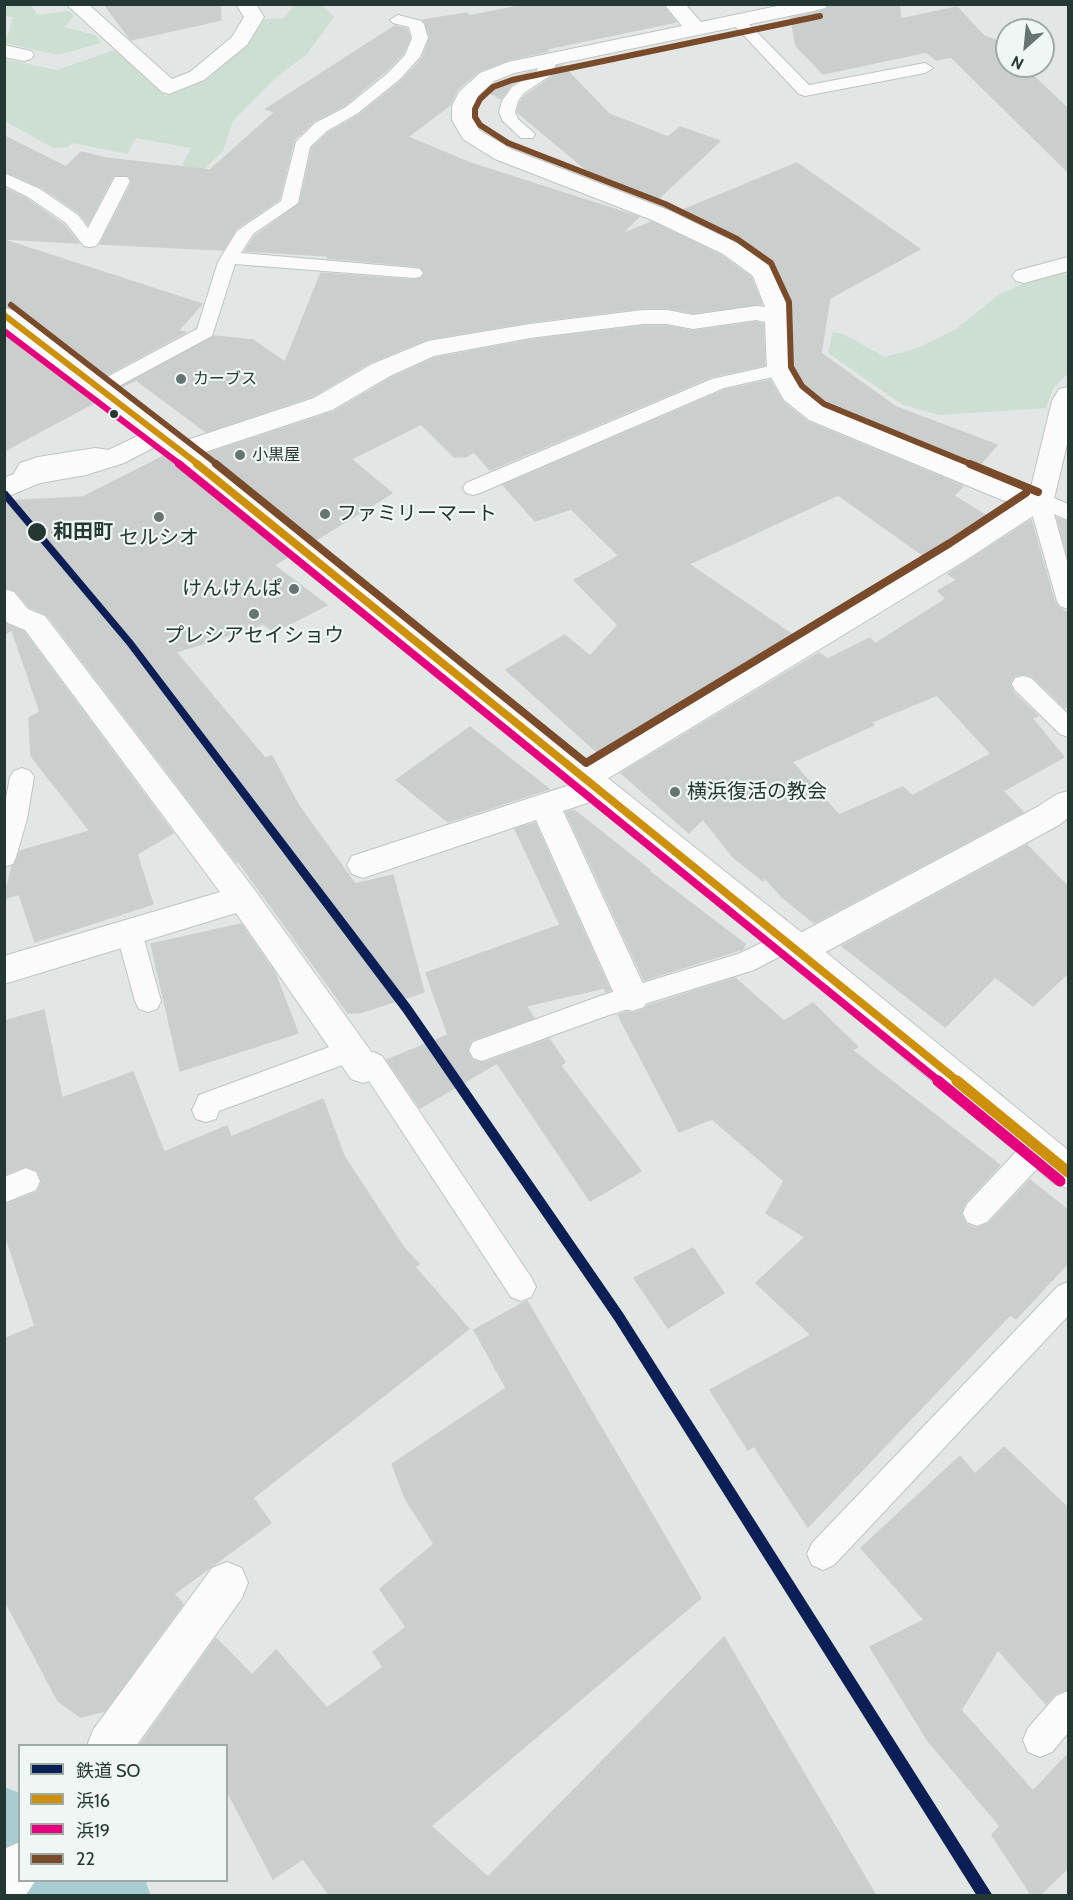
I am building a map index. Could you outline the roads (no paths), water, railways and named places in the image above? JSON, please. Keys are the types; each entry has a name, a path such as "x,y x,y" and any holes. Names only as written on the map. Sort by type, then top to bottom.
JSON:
{"street":[{"path":"76,4 169,88 197,76 240,40 254,17 246,4"},
{"path":"674,4 696,29"},
{"path":"818,4 508,68 487,77 470,92 463,106 463,120 471,134 503,154 660,215 731,249 763,272 777,305 779,370 793,394 818,414 1036,503"},
{"path":"1024,276 1068,264"},
{"path":"181,451 323,404 381,370 428,349 530,331 643,317 667,316 693,322 756,313 777,316"},
{"path":"8,323 181,451 793,945 1068,1172"},
{"path":"363,865 545,805 591,783 1036,503 1064,424 1068,395"},
{"path":"12,486 34,475 115,457 159,434"},
{"path":"4,599 18,616 35,623 243,898 357,1059"},
{"path":"793,945 1048,816 1068,803"},
{"path":"545,805 632,997"},
{"path":"4,970 243,898"},
{"path":"110,1744 226,1583"},
{"path":"4,1886 18,1868"}],"lane":[{"path":"99,389 205,333 230,258 246,231 289,203 302,146 321,127 352,110 394,76 412,57 420,38 416,24 398,20"},
{"path":"738,21 805,92 925,68"},
{"path":"526,134 511,122 507,111 510,101 518,90 543,75 550,59"},
{"path":"4,178 34,193 72,219 90,242 121,181"},
{"path":"230,258 414,273"},
{"path":"474,488 718,382 779,370"},
{"path":"1068,513 1054,505 1036,503 1068,601"},
{"path":"1023,684 1068,728"},
{"path":"4,857 15,819 22,777"},
{"path":"129,932 148,1001"},
{"path":"482,1050 632,997 793,945"},
{"path":"206,1110 209,1103 357,1059 373,1064 521,1287"},
{"path":"977,1213 1039,1147"},
{"path":"823,1554 1068,1296"},
{"path":"1040,1740 1068,1708"}],"waterway":[{"path":"4,1841 18,1849"},
{"path":"74,1882 96,1896"}],"rail line":[{"name":"SO","path":"4,493 130,643 407,1009 619,1317 986,1896"}],"place":[{"name":"カーブス","path":"181,379"},
{"name":"小黒屋","path":"240,455"},
{"name":"ファミリーマート","path":"325,514"},
{"name":"セルシオ","path":"159,517"},
{"name":"和田町","path":"37,532"},
{"name":"けんけんぱ","path":"294,589"},
{"name":"プレシアセイショウ","path":"254,614"},
{"name":"横浜復活の教会","path":"675,792"}]}
